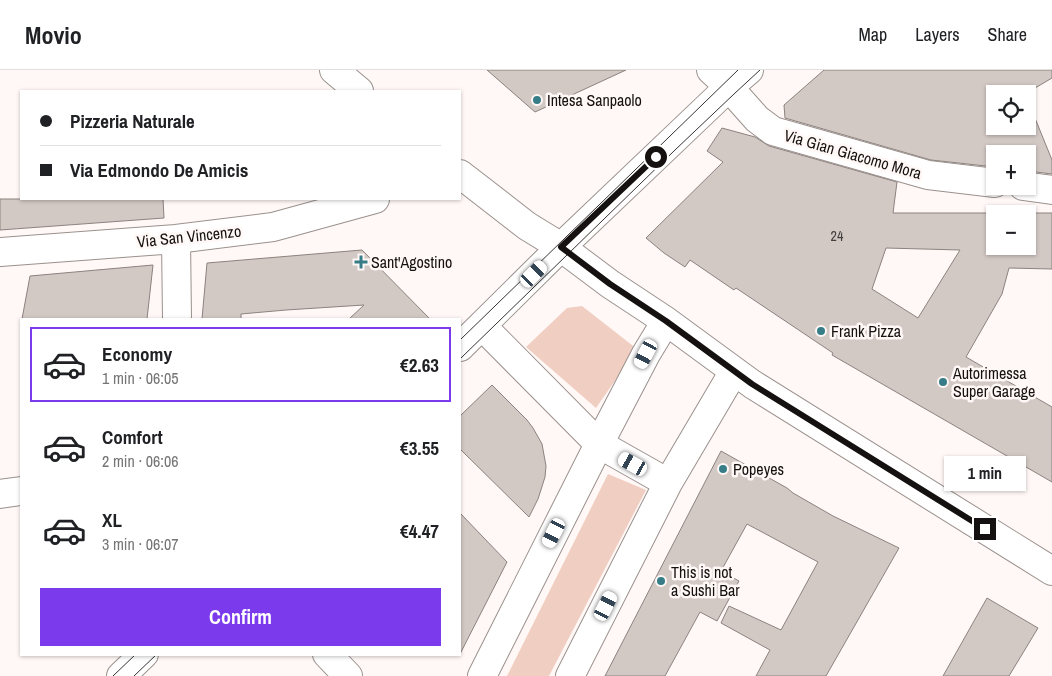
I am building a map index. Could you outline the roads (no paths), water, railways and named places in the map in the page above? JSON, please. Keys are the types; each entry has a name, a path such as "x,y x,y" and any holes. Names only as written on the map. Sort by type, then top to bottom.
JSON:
{"street":[{"path":"334,70 358,90"},
{"path":"461,346 561,247 720,79 749,70"},
{"name":"Via Gian Giacomo Mora","path":"720,79 757,119 773,131 928,175 986,182"},
{"path":"461,175 527,226 561,247 610,284 666,321 752,384 1052,571"},
{"path":"1036,188 1052,190"},
{"name":"Via San Vincenzo","path":"0,252 176,239 273,228 371,200"},
{"path":"176,239 177,318"},
{"path":"482,676 599,444 646,354 666,321"},
{"path":"482,326 599,444 668,484"},
{"path":"570,676 668,484 713,410 717,399 734,371"},
{"path":"0,494 20,491"},
{"path":"121,676 142,656"},
{"path":"329,656 348,676"}],"tram line":[{"path":"461,339 738,70"},
{"path":"461,358 760,70"},
{"path":"113,676 134,656"},
{"path":"134,676 155,656"}],"place":[{"name":"Intesa Sanpaolo","path":"537,100"},
{"name":"Sant'Agostino","path":"361,262"},
{"name":"Frank Pizza","path":"821,331"},
{"name":"Autorimessa Super Garage","path":"943,382"},
{"name":"Popeyes","path":"723,469"},
{"name":"This is not a Sushi Bar","path":"661,581"}]}
